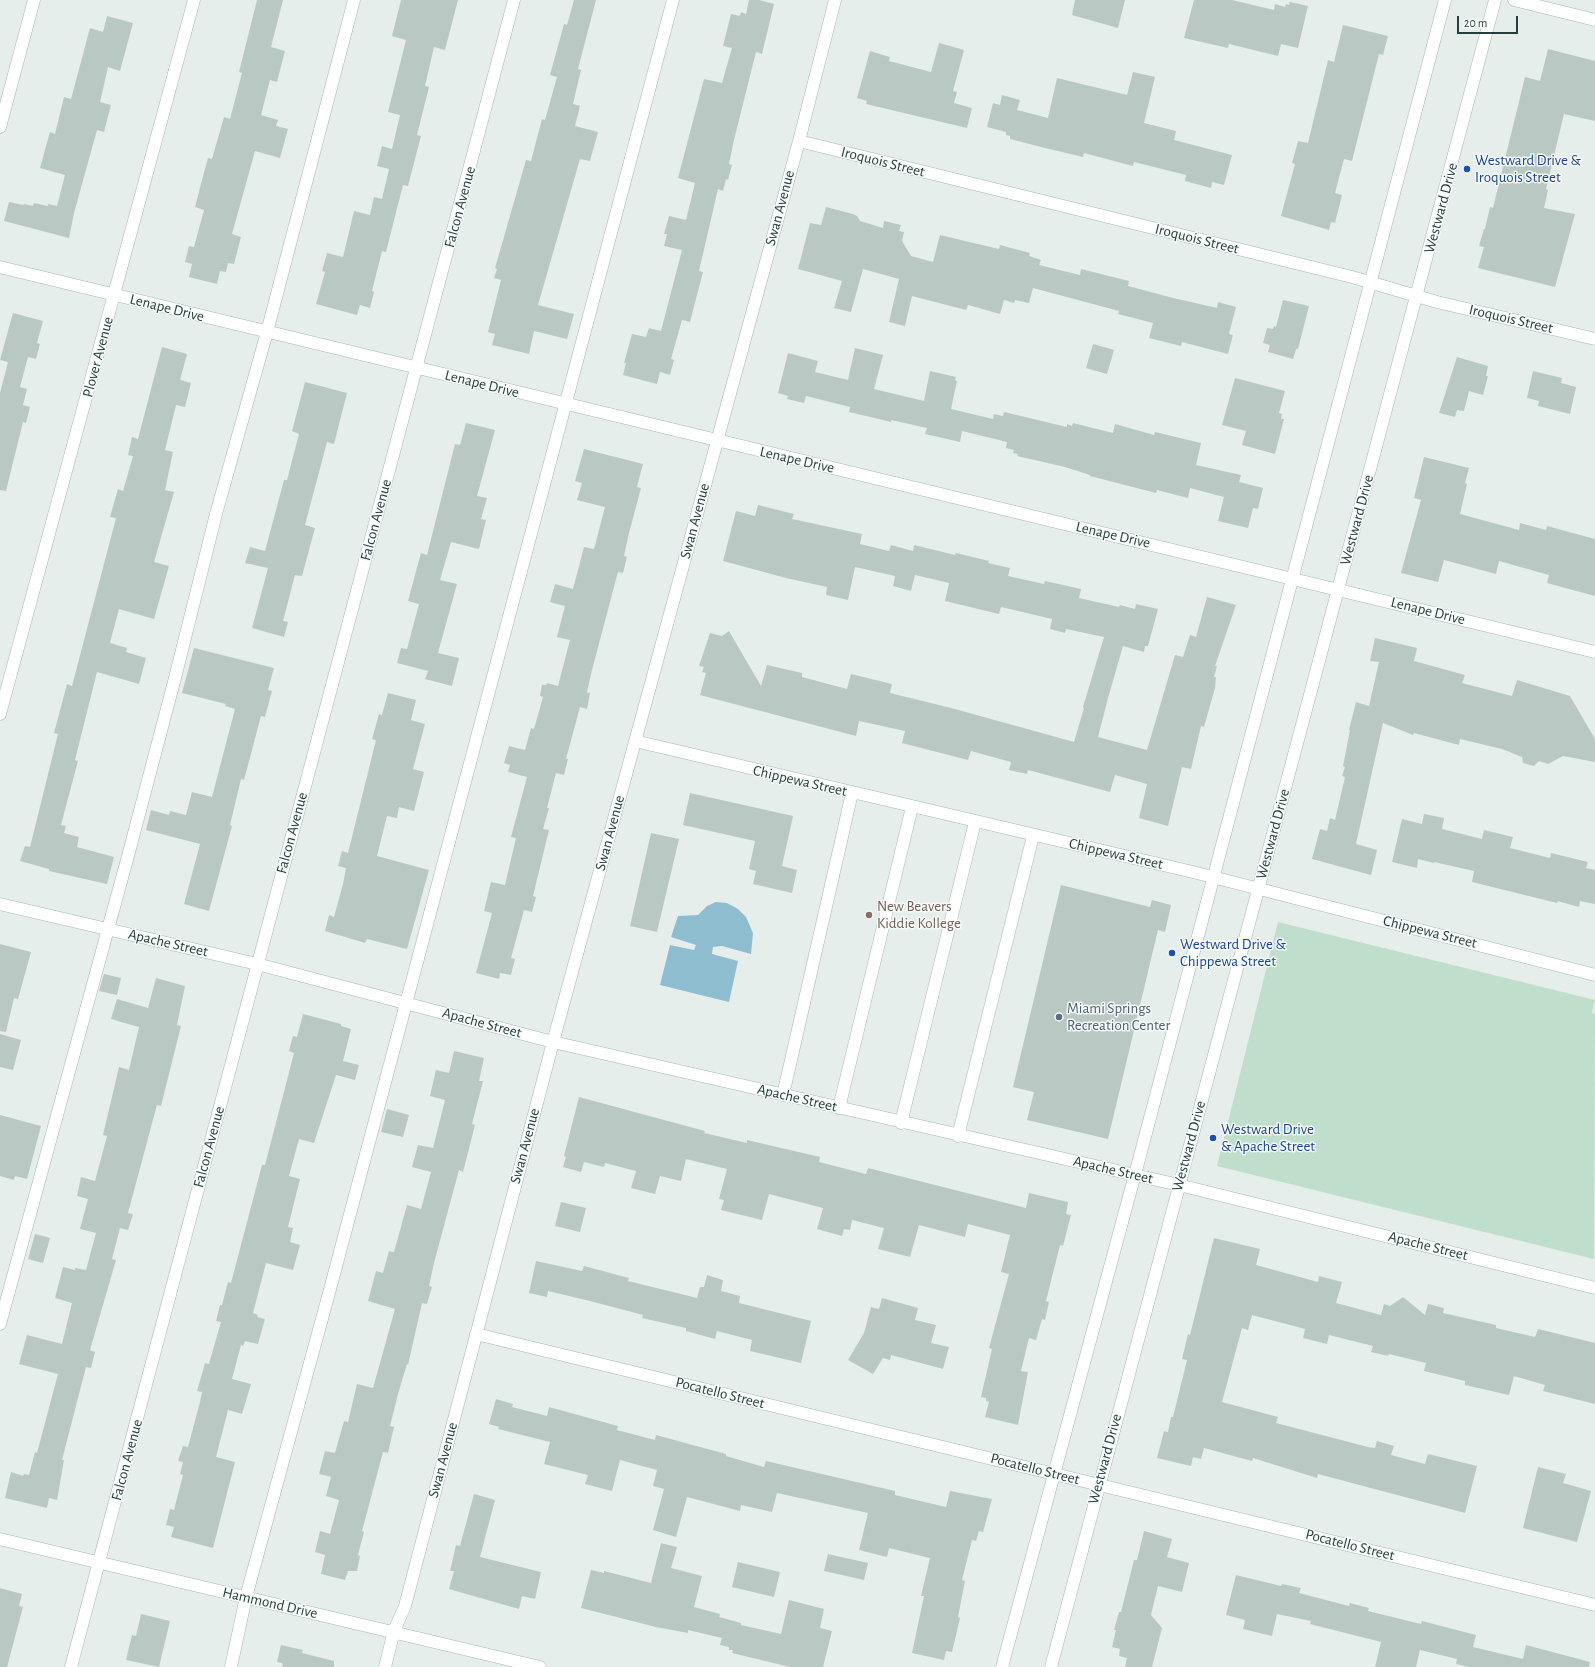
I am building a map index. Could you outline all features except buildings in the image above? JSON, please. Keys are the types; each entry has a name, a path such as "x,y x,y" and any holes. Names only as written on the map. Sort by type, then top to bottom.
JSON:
{"street":[{"path":"0,127 34,0"},
{"name":"Plover Avenue","path":"0,714 115,296 194,0"},
{"path":"0,1324 173,685 216,514 267,332 354,0"},
{"name":"Falcon Avenue","path":"71,1667 100,1563 257,964 417,369 514,0"},
{"path":"231,1667 246,1597 329,1293 564,404 673,0"},
{"name":"Swan Avenue","path":"385,1667 394,1631 405,1606 552,1042 799,141 835,0"},
{"path":"1002,1667 1135,1174 1212,877 1293,578 1445,0"},
{"name":"Westward Drive","path":"1051,1667 1495,0"},
{"path":"1514,0 1595,20"},
{"name":"Iroquois Street","path":"799,141 1371,283 1417,296 1595,339"},
{"name":"Lenape Drive","path":"0,267 417,369 1293,578 1595,652"},
{"name":"Chippewa Street","path":"635,742 1259,888 1595,975"},
{"path":"783,1095 852,793"},
{"path":"839,1108 912,807"},
{"path":"901,1123 975,822"},
{"path":"958,1136 1033,836"},
{"name":"Apache Street","path":"0,904 257,964 552,1042 958,1136 1135,1174 1595,1288"},
{"name":"Pocatello Street","path":"476,1334 1595,1605"},
{"name":"Hammond Drive","path":"0,1539 394,1631 540,1667"}],"green space":[{"path":"1278,922 1595,1000 1592,1013 1595,1014 1594,1259 1217,1166"}],"water":[{"path":"716,902 727,903 738,909 746,917 753,933 751,954 722,946 713,947 712,954 738,961 729,1002 660,985 670,945 694,950 696,945 671,937 678,916 698,915 707,906"}],"place":[{"name":"Westward Drive & Iroquois Street","path":"1467,169"},
{"name":"New Beavers Kiddie Kollege","path":"869,915"},
{"name":"Westward Drive & Chippewa Street","path":"1172,953"},
{"name":"Miami Springs Recreation Center","path":"1059,1017"},
{"name":"Westward Drive & Apache Street","path":"1213,1138"}]}
